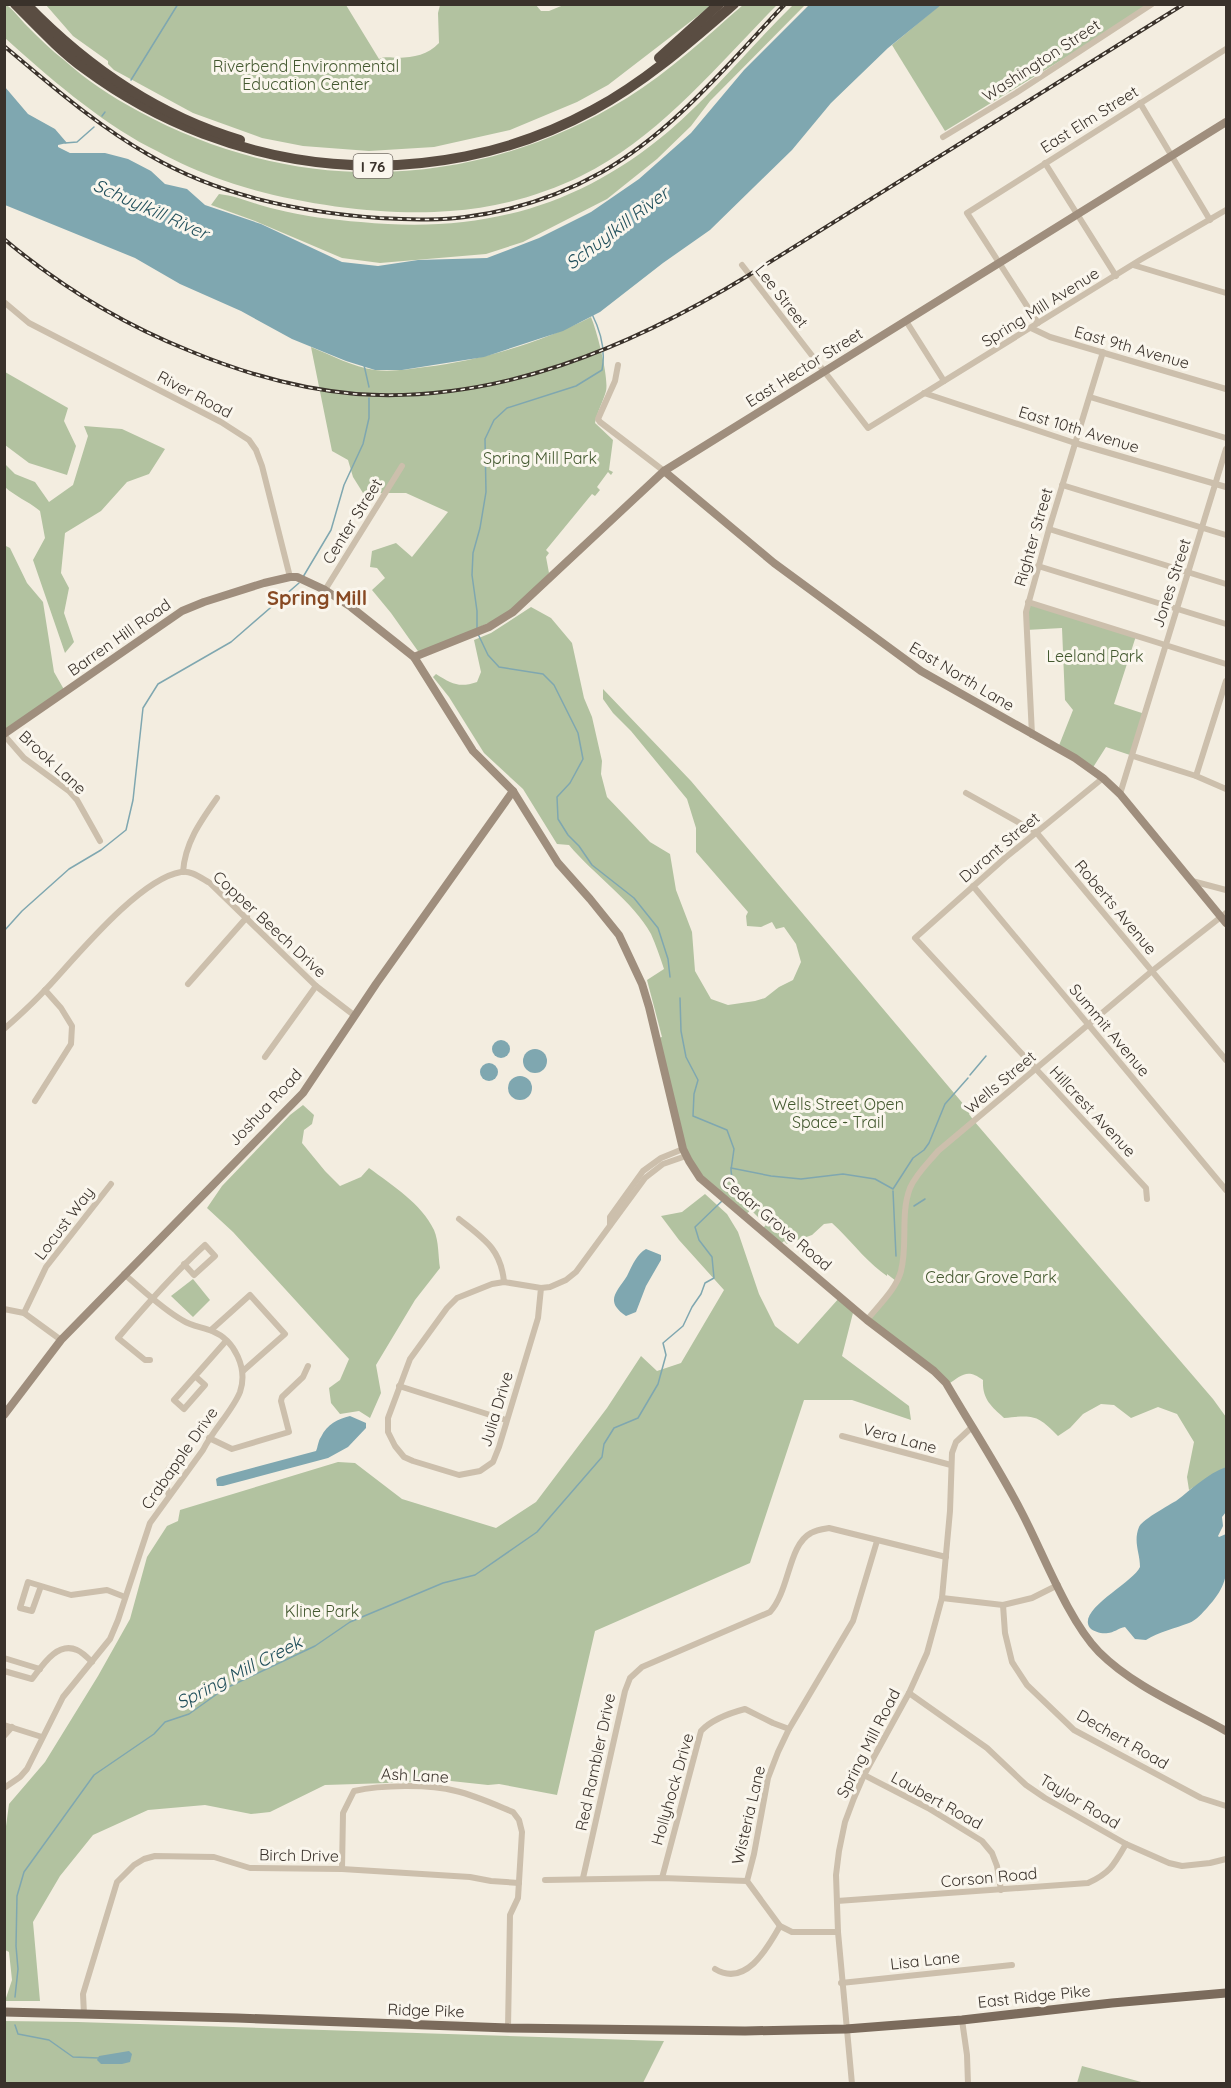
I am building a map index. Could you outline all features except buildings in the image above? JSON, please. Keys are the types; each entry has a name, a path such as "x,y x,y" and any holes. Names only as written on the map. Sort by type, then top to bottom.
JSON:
{"highway":[{"name":"I 76","path":"15,4 57,46 87,71 165,119 222,142 264,154 318,163 366,166 414,164 472,154 513,144 559,127 600,106 640,81 678,53 734,4"},
{"name":"I 76","path":"26,4 65,44 91,65 185,120 231,138 284,151 337,158 382,159 418,157 467,150 512,138 555,122 592,104 626,83 675,45 720,4"}],"main road":[{"name":"East Ridge Pike","path":"846,2029 962,2020 1227,1993"},
{"name":"Ridge Pike","path":"4,2012 508,2028 737,2031 846,2029"}],"street":[{"name":"Washington Street","path":"943,137 1007,99 1152,4"},
{"name":"East Elm Street","path":"1000,263 966,213 1227,49"},
{"path":"1140,104 1210,220"},
{"name":"East Hector Street","path":"414,657 489,627 513,612 664,471 1227,122"},
{"path":"1045,163 1116,276"},
{"name":"Spring Mill Avenue","path":"868,428 1227,210"},
{"path":"1000,263 1038,323"},
{"path":"1133,265 1227,293"},
{"name":"Lee Street","path":"742,266 868,428"},
{"name":"River Road","path":"4,302 29,323 221,422 249,440 262,466 290,577"},
{"path":"906,321 944,381"},
{"name":"East 9th Avenue","path":"1031,328 1050,337 1227,389"},
{"name":"Righter Street","path":"1032,735 1026,622 1028,602 1103,352"},
{"path":"618,365 615,381 598,419 664,471"},
{"name":"East 10th Avenue","path":"924,393 1075,443 1227,487"},
{"path":"1090,397 1227,438"},
{"name":"Jones Street","path":"1120,794 1227,448"},
{"name":"Center Street","path":"325,590 402,466"},
{"name":"East North Lane","path":"664,471 774,563 864,631 938,682 1075,758 1103,778 1120,794 1225,918"},
{"path":"1062,485 1227,535"},
{"path":"1049,529 1227,584"},
{"path":"1038,566 1227,624"},
{"path":"290,577 297,577 325,590 351,607 414,657"},
{"name":"Barren Hill Road","path":"4,735 186,609 228,594 290,577"},
{"path":"1028,602 1227,664"},
{"name":"Cedar Grove Road","path":"414,657 473,751 513,791 558,863 619,935 642,984 685,1152 700,1178 867,1320 934,1371 946,1383 1016,1502 1077,1621 1097,1649 1114,1666 1137,1682 1227,1731"},
{"path":"1196,776 1227,681"},
{"name":"Brook Lane","path":"4,735 24,758 69,791 100,841"},
{"path":"1133,756 1196,776 1227,789"},
{"name":"Durant Street","path":"915,938 1036,832 1103,778"},
{"name":"Joshua Road","path":"4,1415 61,1340 303,1093 513,791"},
{"name":"Roberts Avenue","path":"966,793 1036,832 1227,1060"},
{"path":"4,1029 45,990 103,926 147,889 167,877 183,872 184,856 190,841 198,824 217,798"},
{"name":"Copper Beech Drive","path":"183,872 196,875 210,884 247,917 316,986 355,1016"},
{"path":"1192,881 1227,890"},
{"name":"Summit Avenue","path":"973,886 1227,1190"},
{"path":"188,984 247,917"},
{"name":"Wells Street","path":"867,1320 901,1273 910,1189 919,1173 938,1151 1152,971 1225,918"},
{"name":"Hillcrest Avenue","path":"915,938 1146,1188 1148,1199"},
{"path":"265,1057 316,986"},
{"path":"35,1101 71,1044 72,1026 61,1008 45,990"},
{"name":"Julia Drive","path":"541,1288 538,1318 493,1462 480,1471 459,1475 404,1457 388,1432 388,1418 410,1359 447,1308 458,1298 492,1284 504,1282 541,1288 566,1280 576,1272 652,1172 685,1152"},
{"name":"Locust Way","path":"24,1313 46,1267 111,1184"},
{"path":"459,1219 492,1246 497,1253 504,1282"},
{"path":"150,1360 145,1360 118,1338 152,1298 184,1264 205,1245 215,1256 194,1275 184,1264"},
{"path":"124,1274 182,1321 211,1330 226,1341 237,1355 243,1371 285,1334 250,1295 211,1330"},
{"path":"4,1309 24,1313 61,1340"},
{"path":"195,1376 205,1385 184,1409 174,1400 195,1376 226,1341"},
{"path":"209,1438 232,1449 289,1432 282,1397 303,1377 308,1366"},
{"name":"Crabapple Drive","path":"4,1788 27,1769 63,1697 110,1639 150,1523 235,1402 240,1391 243,1371"},
{"path":"399,1386 506,1420"},
{"name":"Spring Mill Road","path":"852,2084 841,1983 836,1875 845,1822 864,1775 909,1693 927,1653 942,1598 953,1448 972,1427"},
{"name":"Vera Lane","path":"842,1436 951,1465"},
{"path":"169,1496 165,1478 170,1466 174,1464"},
{"name":"Red Rambler Drive","path":"583,1878 624,1691 630,1678 642,1667 770,1612 782,1594 801,1540 812,1532 829,1528 946,1557"},
{"name":"Wisteria Lane","path":"545,1880 662,1878 747,1881 768,1778 789,1729 853,1621 877,1541"},
{"path":"41,1586 32,1611 20,1608 28,1582 71,1595 107,1590 125,1597"},
{"path":"942,1598 1004,1605 1032,1598 1058,1585"},
{"name":"Dechert Road","path":"1004,1605 1005,1633 1012,1662 1027,1685 1074,1730 1201,1798 1227,1806"},
{"path":"4,1671 32,1679 58,1650 68,1648 78,1650 92,1662"},
{"path":"4,1658 40,1669"},
{"name":"Taylor Road","path":"909,1693 987,1748 1026,1785 1126,1844 1169,1863 1182,1866 1227,1859"},
{"name":"Hollyhock Drive","path":"662,1878 701,1731 708,1724 746,1709 789,1729"},
{"path":"4,1725 42,1737"},
{"path":"4,1736 12,1727"},
{"name":"Laubert Road","path":"864,1775 982,1841 992,1852 1001,1890"},
{"name":"Ash Lane","path":"342,1869 343,1813 354,1791 371,1787 430,1787 457,1791 513,1812 519,1820 522,1832 518,1898 510,1915 508,2028"},
{"name":"Corson Road","path":"837,1902 1088,1883 1113,1867 1126,1844"},
{"name":"Birch Drive","path":"84,2014 83,1994 117,1882 134,1865 144,1859 155,1856 214,1857 250,1868 342,1869 470,1876 491,1881 519,1883"},
{"path":"747,1881 780,1926 792,1932 838,1932"},
{"path":"716,1969 723,1973 736,1972 756,1963 780,1926"},
{"name":"Lisa Lane","path":"841,1983 1012,1965"},
{"path":"962,2020 968,2084"}],"green space":[{"path":"5,4 50,48 100,88 138,111 198,139 259,158 322,169 384,172 447,166 509,152 569,129 643,88 687,54 743,5 777,5 662,121 610,160 581,176 517,200 484,207 450,211 393,212 330,206 269,194 214,177 165,155 92,111 5,38"},
{"name":"Riverbend Environmental Education Center","path":"566,4 712,5 608,85 577,102 510,130 434,147 369,151 303,146 262,138 193,113 114,70 108,61 73,36 46,5 346,5 379,59 415,56 435,47 439,43 440,5 536,5 541,11 549,11"},
{"path":"793,5 805,5 710,101 691,126 657,159 607,199 523,242 486,254 380,263 342,258 211,205 219,194 307,216 404,225 446,224 486,219 525,210 563,197 634,158 669,131 717,85"},
{"path":"940,5 1152,5 945,131 892,45"},
{"name":"Spring Mill Park","path":"591,317 606,376 606,391 595,423 613,440 609,470 613,472 611,475 608,472 597,487 600,490 595,496 592,494 546,550 549,553 546,557 549,573 513,612 420,654 372,590 385,578 377,568 370,567 372,551 396,543 412,557 448,512 406,493 363,493 353,477 348,460 332,451 311,347 350,364 367,368 381,371 407,369 447,364 489,355 551,335"},
{"path":"5,372 68,408 64,421 76,446 67,475 29,463 5,445"},
{"path":"84,426 122,429 165,449 149,474 127,482 101,511 65,533 61,573 69,588 64,613 74,642 65,653 33,560 45,538 40,511 5,487 5,464 15,474 35,482 49,502 73,485 88,436"},
{"path":"4,545 10,548 27,583 43,602 54,672 66,693 4,734"},
{"name":"Leeland Park","path":"1028,602 1136,636 1114,704 1145,714 1133,756 1106,747 1092,769 1058,748 1073,710 1065,700 1062,628 1026,630"},
{"path":"531,607 551,618 572,643 584,698 592,717 602,761 601,774 607,797 650,842 670,854 676,890 692,932 695,971 711,999 728,1005 755,1001 765,998 793,980 801,962 796,944 784,927 776,929 772,922 761,927 747,926 748,912 696,852 696,828 687,799 631,731 613,713 603,699 603,689 691,781 970,1112 974,1121 1213,1399 1226,1417 1226,1467 1189,1490 1187,1477 1194,1442 1177,1414 1158,1407 1131,1418 1114,1405 1101,1404 1083,1414 1070,1428 1058,1436 1045,1423 1034,1418 1022,1416 1004,1418 991,1406 986,1397 983,1380 973,1374 965,1374 947,1385 867,1320 896,1281 872,1264 832,1223 824,1224 812,1235 787,1244 784,1241 780,1245 762,1229 766,1225 751,1210 745,1215 700,1178 689,1161 658,1038 662,1037 647,980 664,969 651,934 624,899 569,845 557,844 523,789 484,753 449,697 433,677 436,674 451,683 460,685 477,682 481,672 474,640 491,633"},
{"path":"303,1105 314,1115 312,1124 304,1130 302,1143 340,1186 361,1177 369,1168 397,1188 422,1211 437,1239 440,1268 415,1300 376,1365 381,1393 370,1418 359,1411 340,1414 331,1403 329,1388 340,1380 349,1359 233,1232 207,1208 222,1186 290,1115"},
{"name":"Kline Park","path":"705,1194 727,1214 738,1232 759,1294 775,1326 798,1344 840,1297 854,1309 842,1356 909,1406 911,1420 852,1400 804,1400 750,1563 595,1631 557,1795 499,1784 451,1781 325,1785 270,1812 251,1814 205,1805 148,1810 93,1835 60,1876 33,1922 40,2001 5,2001 12,1980 9,1952 5,1950 4,1841 9,1804 45,1762 98,1676 130,1619 147,1557 167,1526 178,1521 180,1510 338,1462 355,1463 402,1499 496,1528 536,1502 607,1408 641,1356 657,1371 681,1363 724,1290 679,1240 661,1216 682,1212"},
{"path":"193,1279 210,1300 193,1317 171,1296"},
{"path":"5,2021 664,2041 643,2083 5,2084"},
{"path":"1082,2066 1145,2083 1077,2083"}],"water":[{"name":"Schuylkill River","path":"810,4 941,5 888,48 831,103 792,150 710,230 600,312 563,331 484,357 402,370 375,370 346,361 292,339 241,311 180,284 135,258 5,205 5,87 28,114 55,129 67,143 58,145 58,147 70,153 105,153 128,159 151,171 165,184 187,189 205,205 261,224 342,262 378,266 418,260 487,258 539,238 591,212 639,179 691,133 744,70"},
{"path":"497,1040 505,1040 510,1045 508,1056 497,1058 492,1053 492,1045"},
{"path":"535,1049 540,1050 546,1056 546,1066 540,1072 535,1073 530,1072 524,1066 523,1061 524,1056 530,1050"},
{"path":"485,1063 493,1063 498,1068 496,1079 485,1081 480,1076 480,1068"},
{"path":"520,1076 528,1080 532,1088 528,1096 520,1100 512,1096 508,1088 512,1080"},
{"path":"646,1249 661,1255 661,1260 646,1286 636,1312 626,1316 615,1306 614,1296 637,1258"},
{"path":"350,1416 366,1423 366,1428 348,1447 328,1458 217,1486 216,1479 219,1477 316,1451 326,1429"},
{"path":"1226,1467 1226,1512 1222,1517 1223,1526 1218,1536 1226,1534 1227,1566 1224,1582 1215,1599 1192,1622 1161,1632 1146,1640 1135,1639 1125,1627 1106,1633 1090,1628 1088,1621 1091,1613 1140,1567 1137,1538 1141,1524 1206,1478"},
{"path":"129,2051 132,2054 130,2062 101,2064 97,2060 99,2056"}],"waterway":[{"path":"131,80 178,4"},
{"path":"102,116 105,112"},
{"path":"65,143 77,142 94,127"},
{"name":"Spring Mill Creek","path":"477,629 472,575 473,553 486,492 485,439 494,420 507,408 576,386 602,370 602,341 592,314"},
{"path":"364,365 369,387"},
{"path":"303,577 331,530 344,485 363,444 369,418 369,398"},
{"path":"4,931 22,911 69,869 101,850 126,830 133,800 143,708 158,684 231,642 299,583"},
{"name":"Spring Mill Creek","path":"478,634 488,655 499,667 543,674 554,685 578,733 583,759 570,783 557,797 558,819 592,865 634,898 658,928 668,959 670,977"},
{"name":"Spring Mill Creek","path":"680,998 681,1031 686,1057 698,1080 694,1094 693,1116 727,1130 734,1149 731,1170 733,1187 729,1192"},
{"path":"970,1075 986,1056"},
{"path":"731,1168 801,1179 843,1174 875,1179 893,1189 913,1158 929,1143 945,1104 968,1078"},
{"path":"893,1191 896,1256"},
{"path":"914,1206 925,1199"},
{"name":"Spring Mill Creek","path":"15,1997 18,1969 17,1896 24,1872 94,1775 154,1734 165,1722 189,1714 224,1689 315,1646 350,1622 443,1583 475,1575 537,1532 602,1457 604,1444 614,1428 638,1418 658,1384 666,1355 663,1343 683,1326 705,1283 714,1278 712,1257 699,1240 695,1227 722,1201"},
{"name":"Spring Mill Creek","path":"15,2025 18,2034 49,2040 73,2057 99,2058"}],"railway":[{"path":"4,46 74,104 111,131 149,155 203,181 260,200 319,211 379,218 444,219 483,214 518,206 552,195 602,172 653,137 677,117 785,4"},
{"path":"4,239 47,273 140,329 210,359 271,379 334,392 409,395 460,390 511,380 610,347 704,301 1184,4"}],"district":[{"name":"Spring Mill","path":"317,597"}],"park label":[{"name":"Wells Street Open Space - Trail","path":"838,1113"},
{"name":"Cedar Grove Park","path":"991,1277"}]}
